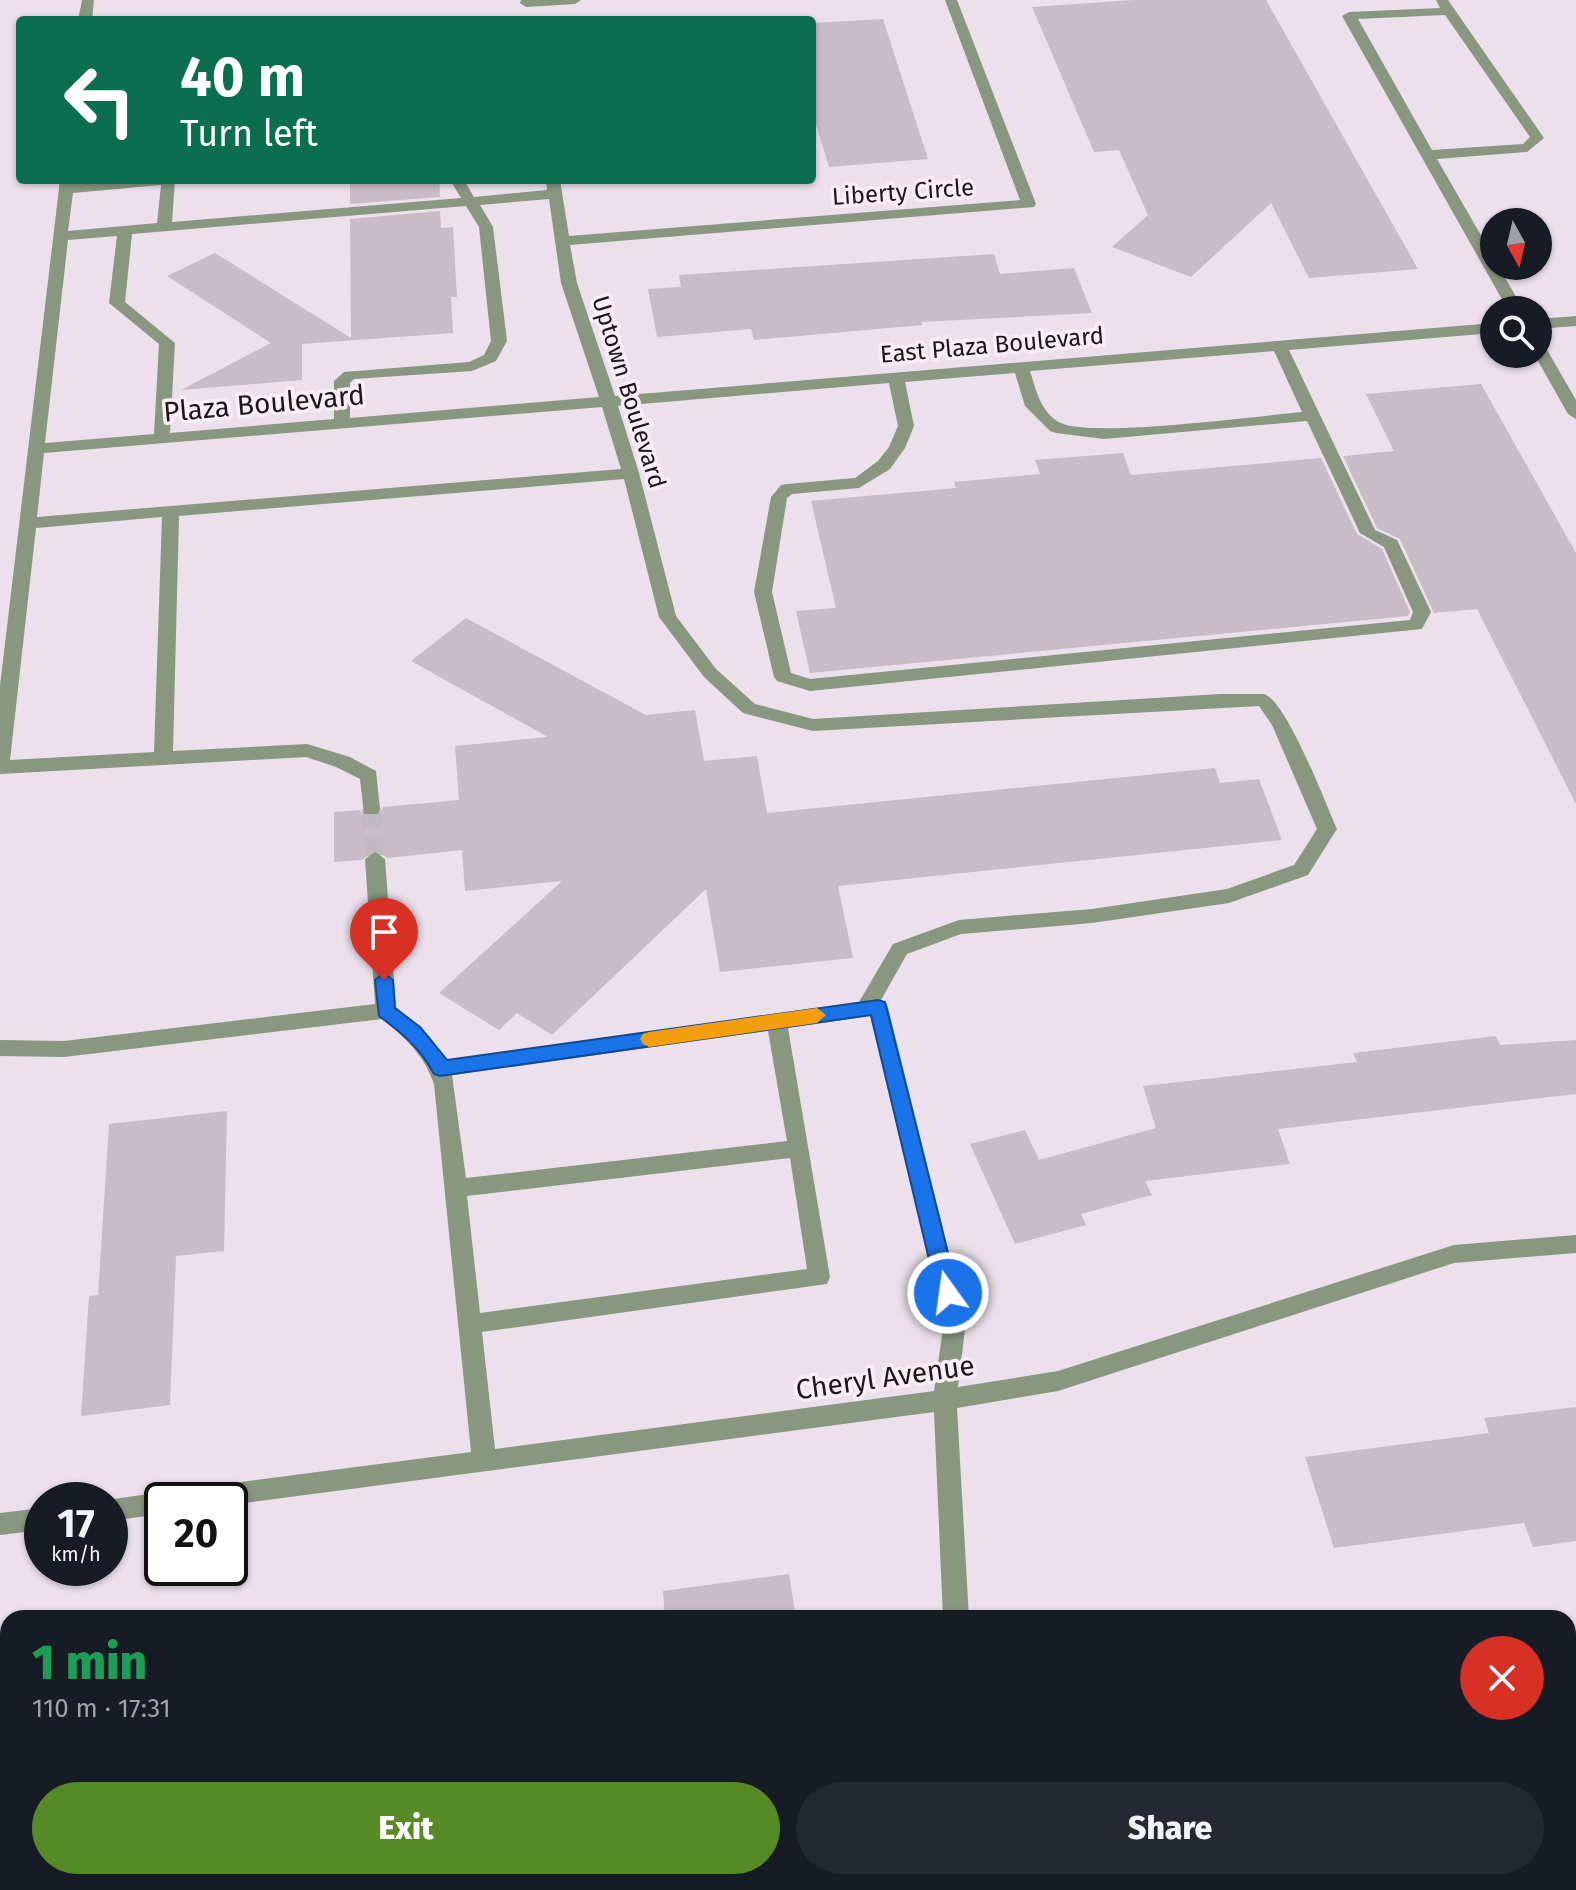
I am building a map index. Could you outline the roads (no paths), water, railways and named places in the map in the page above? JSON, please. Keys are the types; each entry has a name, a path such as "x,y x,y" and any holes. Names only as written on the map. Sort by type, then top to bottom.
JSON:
{"street":[{"path":"526,2 575,0"},
{"name":"Liberty Circle","path":"563,241 1029,204 951,0"},
{"path":"1427,155 1527,148 1537,138 1446,5 1349,16 1427,155 1508,296"},
{"path":"67,184 0,766 307,750 343,762 369,776 371,809"},
{"path":"164,228 168,184"},
{"path":"342,423 342,381 350,375 472,366 490,358 499,341 486,227 460,184"},
{"path":"61,236 472,202 554,187"},
{"name":"Uptown Boulevard","path":"554,187 569,283 611,402 668,617 710,673 749,709 813,725 1220,700 1264,700 1280,723 1327,829 1301,870 1229,896 1092,916 959,927 900,949 866,1008"},
{"path":"125,231 117,303 167,343 162,437"},
{"path":"1552,323 1576,321"},
{"name":"East Plaza Boulevard","path":"495,411 1480,329"},
{"path":"896,378 906,426 897,448 884,465 859,483 787,489 779,497 763,592 783,677 810,685 1416,625 1422,612 1391,544 1368,533 1279,346"},
{"path":"1021,367 1033,406 1056,428 1104,434 1312,416"},
{"path":"1550,368 1576,414"},
{"name":"Plaza Boulevard","path":"37,449 495,411"},
{"path":"28,523 631,473"},
{"path":"163,758 171,511"},
{"path":"375,859 386,1011"},
{"path":"440,1069 878,1007 955,1321 945,1400 956,1610"},
{"path":"0,1048 64,1049 386,1011 413,1032 437,1058 445,1084 484,1462"},
{"path":"470,1324 819,1277 777,1021"},
{"path":"456,1188 799,1148"},
{"name":"Cheryl Avenue","path":"248,1492 945,1400 1058,1381 1454,1254 1576,1244"},
{"path":"0,1524 24,1521"}],"tunnel":[{"path":"371,809 375,859"}]}
